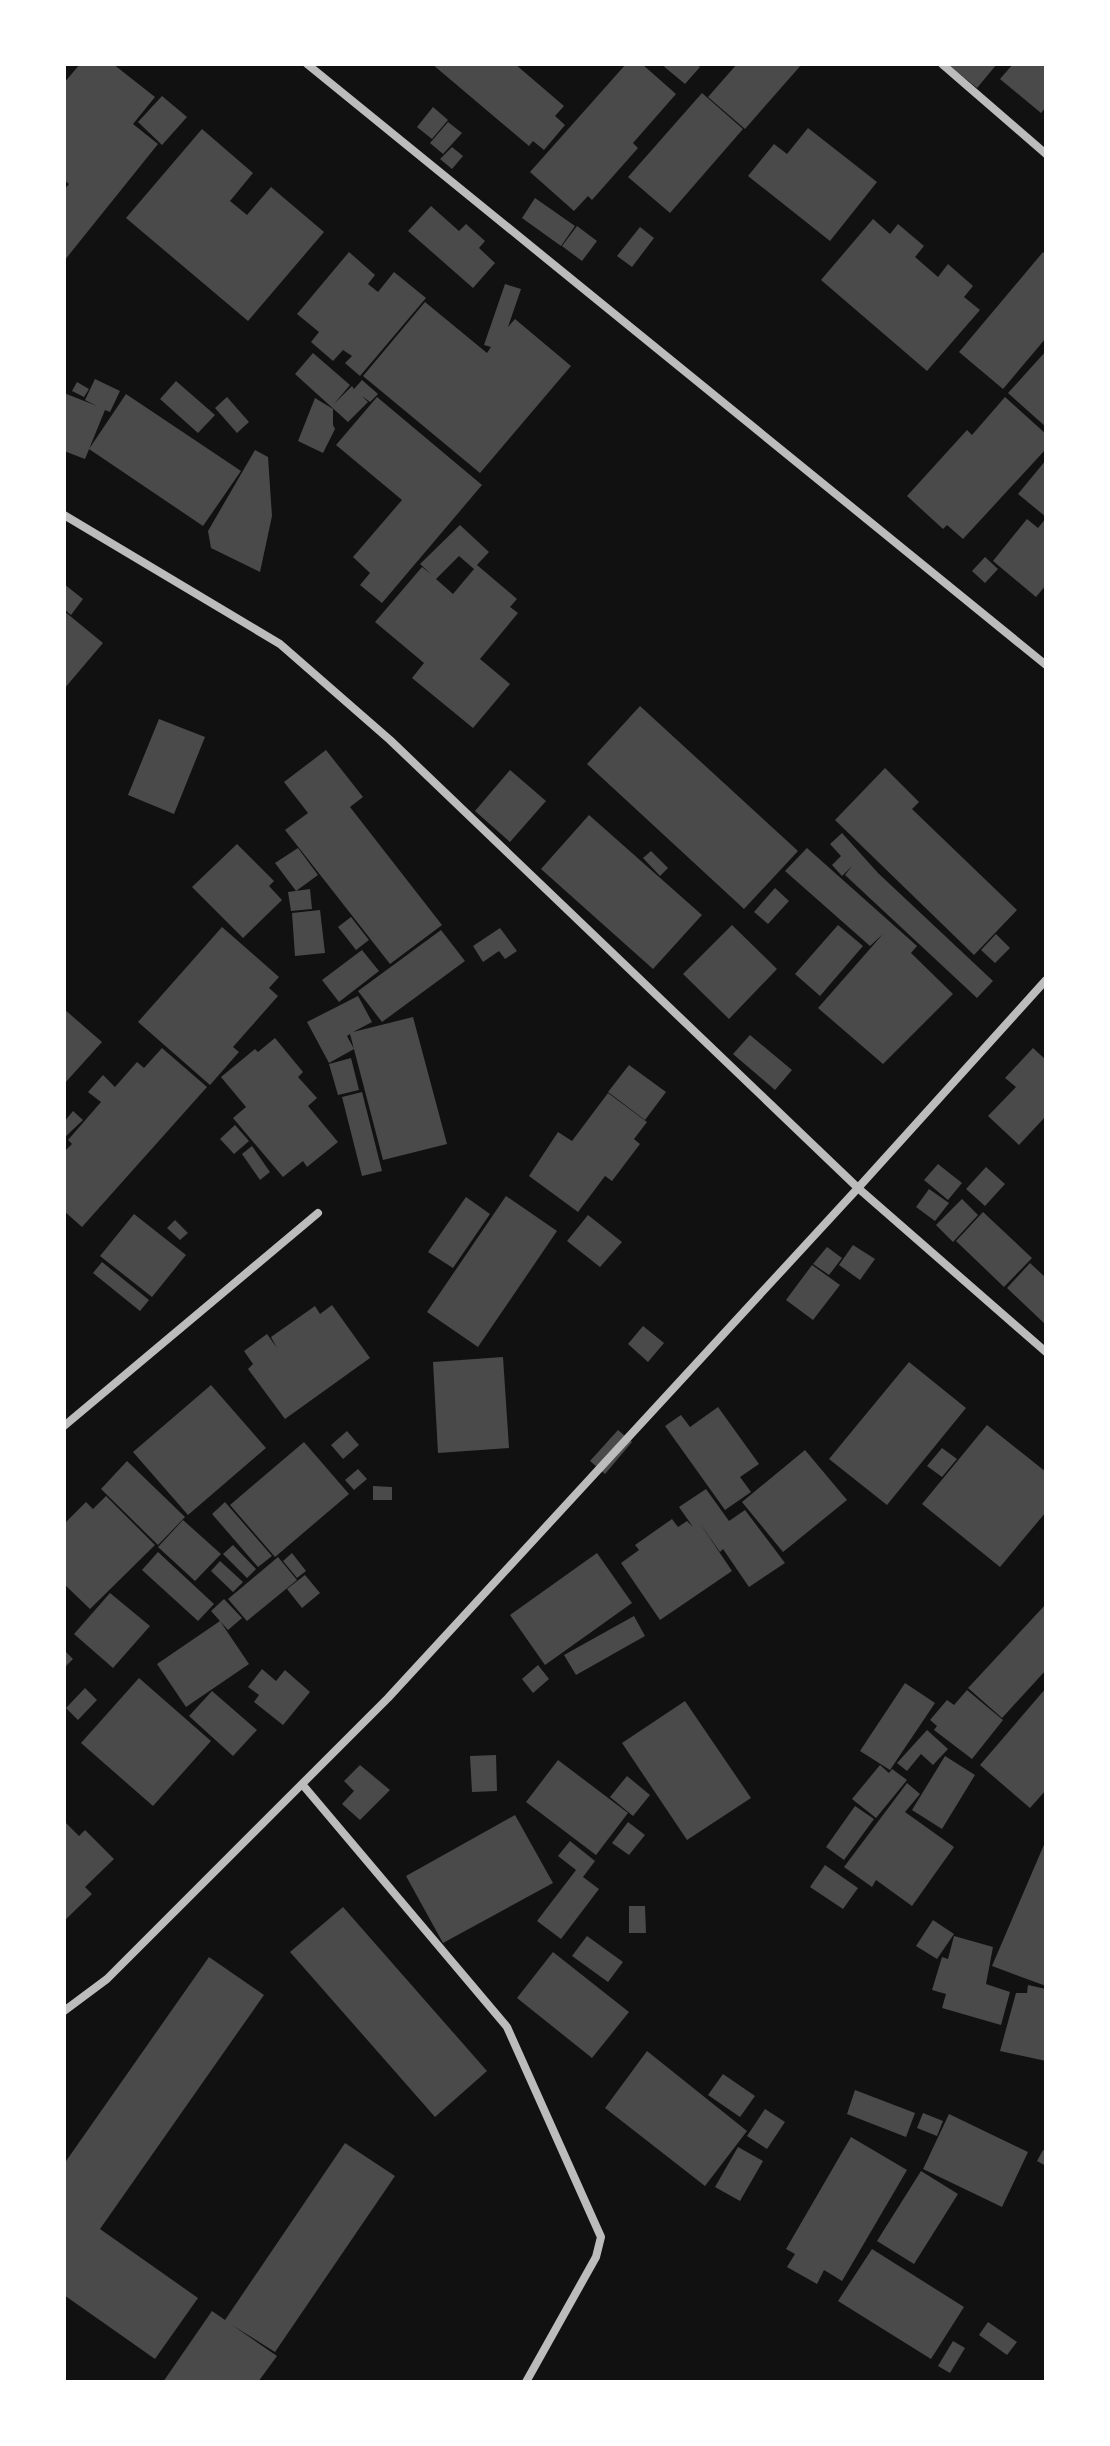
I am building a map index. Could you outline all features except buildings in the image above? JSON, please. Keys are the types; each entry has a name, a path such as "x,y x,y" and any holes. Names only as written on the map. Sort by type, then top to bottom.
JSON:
{"street":[{"path":"307,64 1046,665"},
{"path":"942,64 1046,154"},
{"path":"64,515 280,644 390,740 858,1188 1046,1352"},
{"path":"64,2011 107,1979 388,1698 1046,980"},
{"path":"64,1426 318,1213"},
{"path":"302,1784 507,2027 601,2237 596,2257 526,2382"}]}
